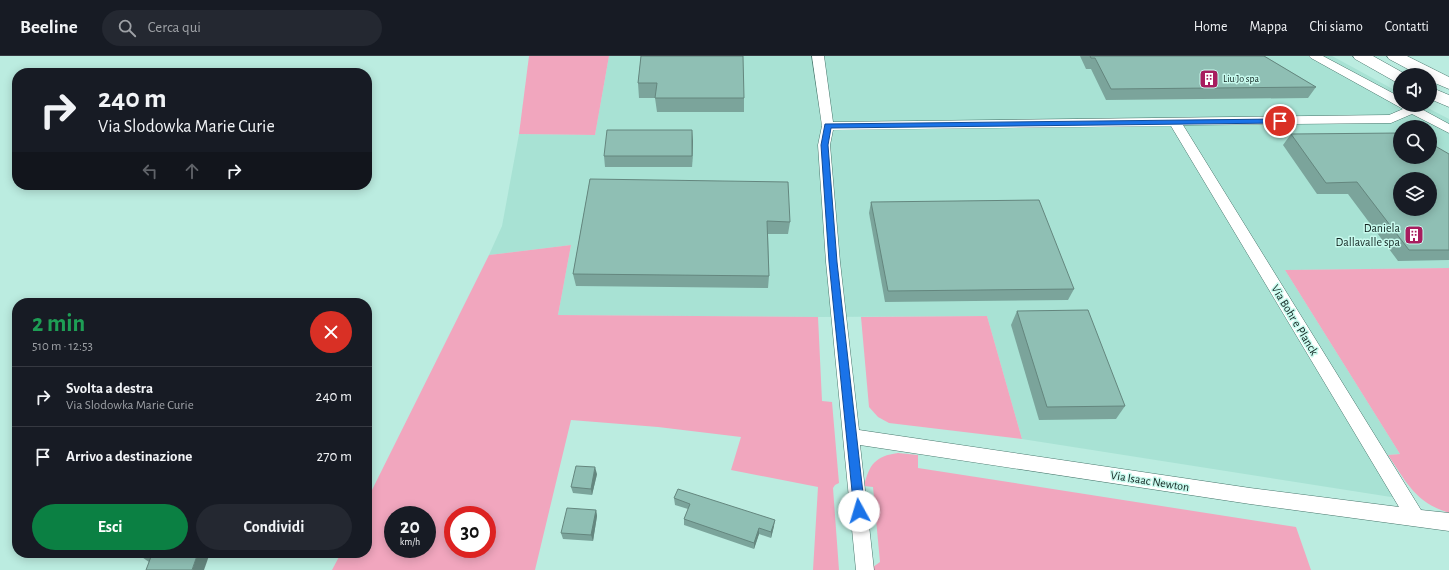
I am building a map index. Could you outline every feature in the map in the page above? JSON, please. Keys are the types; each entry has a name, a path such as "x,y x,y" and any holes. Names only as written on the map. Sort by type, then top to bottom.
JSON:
{"highway":[{"path":"1361,56 1393,73"},
{"path":"1395,56 1449,84"},
{"path":"1437,96 1449,102"}],"street":[{"path":"818,56 828,126 824,145 832,256 865,570"},
{"path":"1315,56 1393,98"},
{"path":"828,126 1391,119 1401,112"},
{"path":"1418,112 1449,128"},
{"name":"Via Bohr e Planck","path":"1175,122 1415,517"},
{"name":"Via Isaac Newton","path":"851,436 1250,496 1449,522"}],"shaded area":[{"path":"529,56 609,56 595,135 519,134"},
{"path":"609,56 1332,56 1393,89 1393,112 1436,112 1449,119 1449,268 1285,270 1400,454 1388,455 1412,497 1391,497 1022,439 987,316 818,317 558,315 571,245 489,255 502,226 519,134 595,135"},
{"path":"571,245 558,315 818,317 822,401 832,402 839,483 833,488 839,570 813,570 818,487 731,470 741,437 658,427 571,420 535,570 332,570 338,558 372,558 372,490 489,255"},
{"path":"1449,268 1449,513 1437,508 1420,497 1407,483 1388,455 1400,454 1285,270"},
{"path":"987,316 1022,439 889,423 878,417 869,407 861,317"},
{"path":"898,453 918,455 918,468 1296,527 1311,570 874,570 873,567 880,562 873,487 864,486 868,472 878,459 890,454"}],"building":[{"path":"641,56 743,56 744,98 655,98 657,83 638,83"},
{"name":"Liu Jo spa","path":"1090,56 1264,56 1316,87 1111,89 1095,58 1091,58"},
{"path":"607,130 692,130 692,156 604,156"},
{"path":"1393,133 1393,164 1437,164 1437,147 1449,154 1449,250 1409,250 1357,182 1326,183 1291,134"},
{"path":"590,179 788,182 790,222 767,221 769,276 573,274"},
{"path":"1039,200 1074,289 888,291 871,202"},
{"path":"1088,310 1125,406 1047,407 1017,311"},
{"path":"576,466 595,467 591,489 571,487"},
{"path":"678,489 775,520 771,532 759,528 754,543 684,519 690,504 674,498"},
{"path":"567,508 596,510 591,535 561,533"},
{"path":"150,558 196,558 192,570 146,570"}],"place":[{"name":"Liu Jo spa","path":"1209,79"},
{"name":"Daniela Dallavalle spa","path":"1414,235"}],"route":[{"path":"859,511 833,262 824,145 828,126 1280,121"}]}
